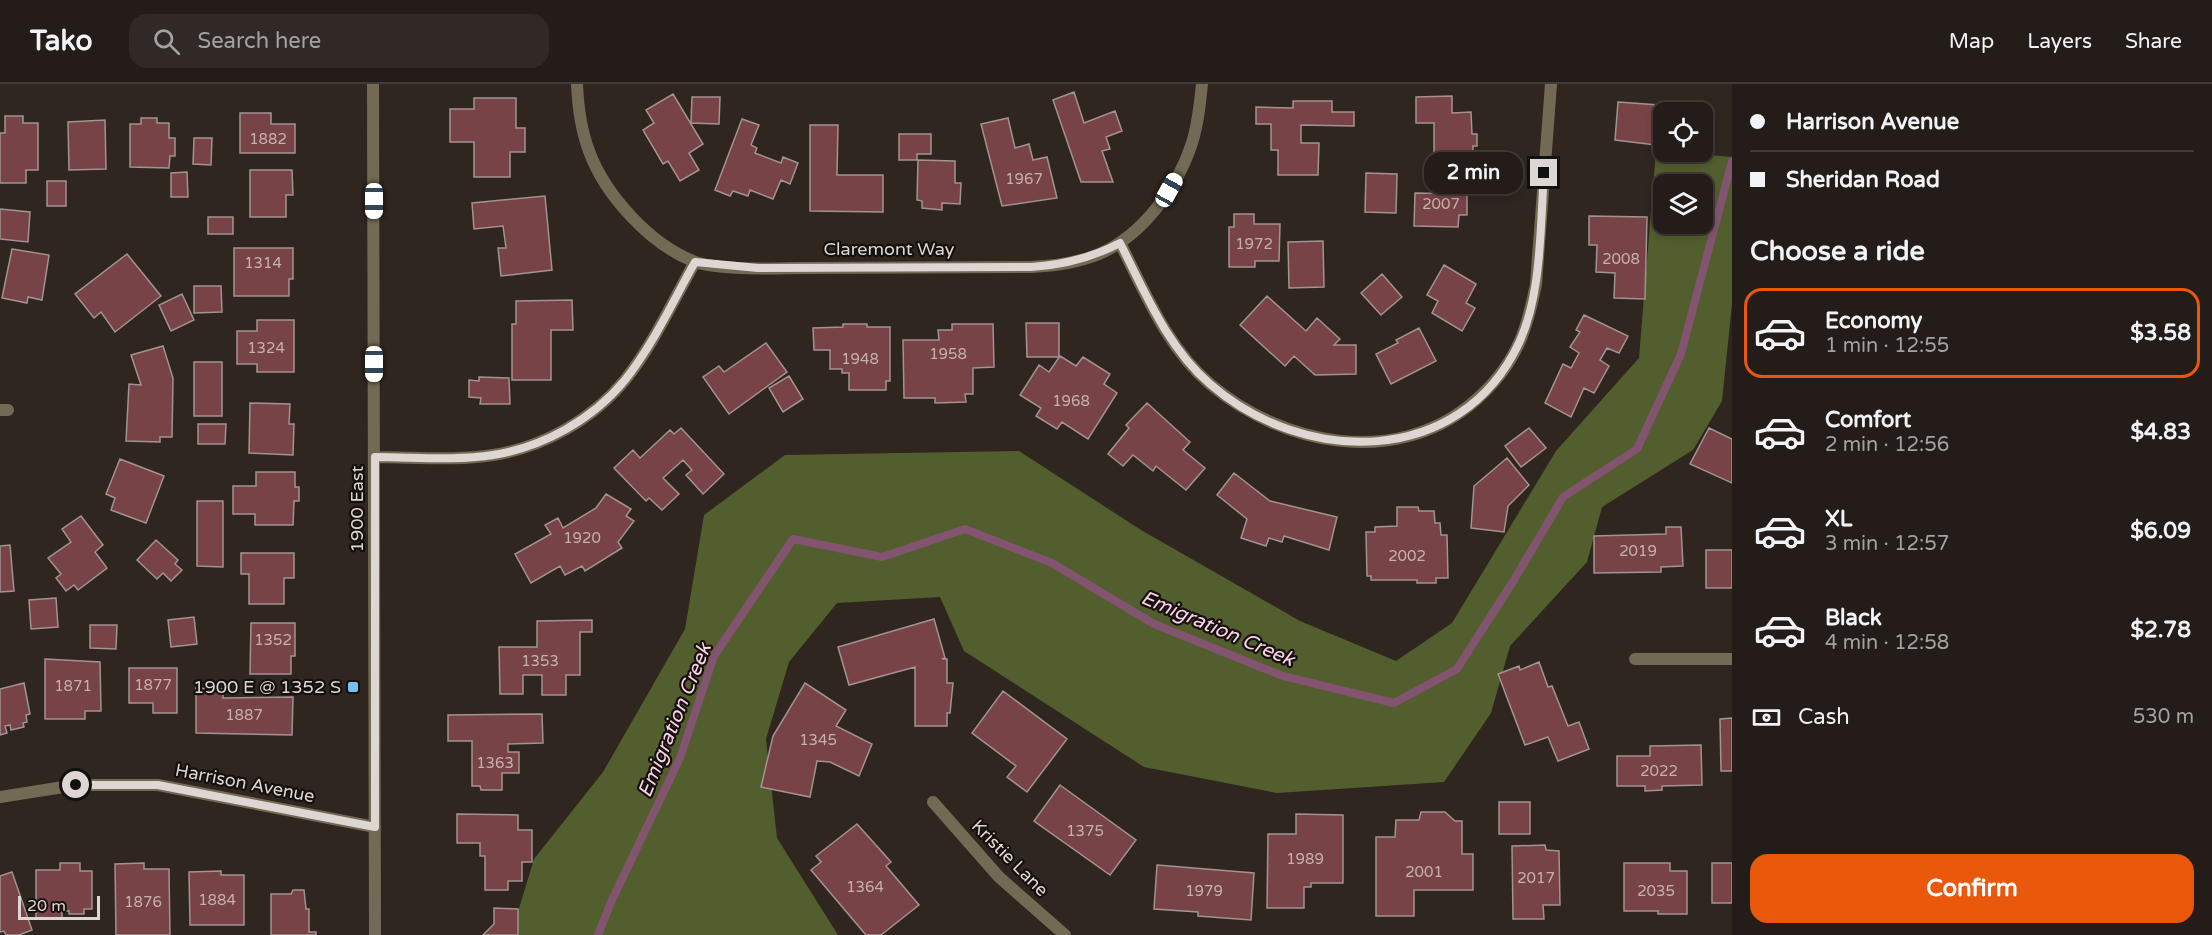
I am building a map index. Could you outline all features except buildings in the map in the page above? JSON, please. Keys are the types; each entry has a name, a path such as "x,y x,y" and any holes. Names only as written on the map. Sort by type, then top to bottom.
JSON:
{"street":[{"name":"1900 East","path":"374,84 375,935"},
{"name":"Claremont Way","path":"577,84 582,127 589,152 615,198 653,236 695,262 758,268 1031,267 1055,266 1100,254 1120,243 1153,212 1169,190 1192,144 1202,84"},
{"path":"1120,243 1160,321 1183,355 1208,383 1233,402 1285,429 1312,437 1370,442 1400,439 1429,430 1457,415 1482,395 1519,343 1530,314 1536,284 1551,84"},
{"path":"375,457 493,455 522,448 580,421 604,402 625,379 643,353 695,262"},
{"path":"1635,659 1732,659"},
{"name":"Harrison Avenue","path":"0,797 76,785 158,785 375,827"},
{"name":"Kristie Lane","path":"933,802 999,877 1065,935"}],"green space":[{"path":"1713,156 1732,157 1732,304 1722,401 1693,450 1602,507 1587,562 1510,646 1491,713 1444,782 1277,793 1144,767 964,651 940,597 837,603 789,662 766,739 777,838 838,935 511,935 534,859 603,772 685,629 704,515 785,455 1019,451 1141,530 1300,621 1396,661 1452,623 1556,451 1639,358 1653,188 1653,234 1713,234 1713,174 1654,174 1655,162 1713,162"}],"waterway":[{"name":"Emigration Creek","path":"598,935 611,902 680,758 714,656 793,539 882,557 965,529 1052,563 1154,624 1283,676 1394,703 1457,669 1514,580 1563,497 1637,449 1681,354 1732,161"}],"place":[{"name":"1900 E @ 1352 S","path":"353,687"}],"route":[{"path":"76,785 158,785 375,827 375,457 493,455 522,448 580,421 604,402 625,379 643,353 695,262 758,268 1055,266 1100,254 1120,243 1160,321 1183,355 1208,383 1233,402 1285,429 1312,437 1340,441 1385,441 1429,430 1457,415 1482,395 1503,370 1519,343 1530,314 1536,284 1544,173"}]}
